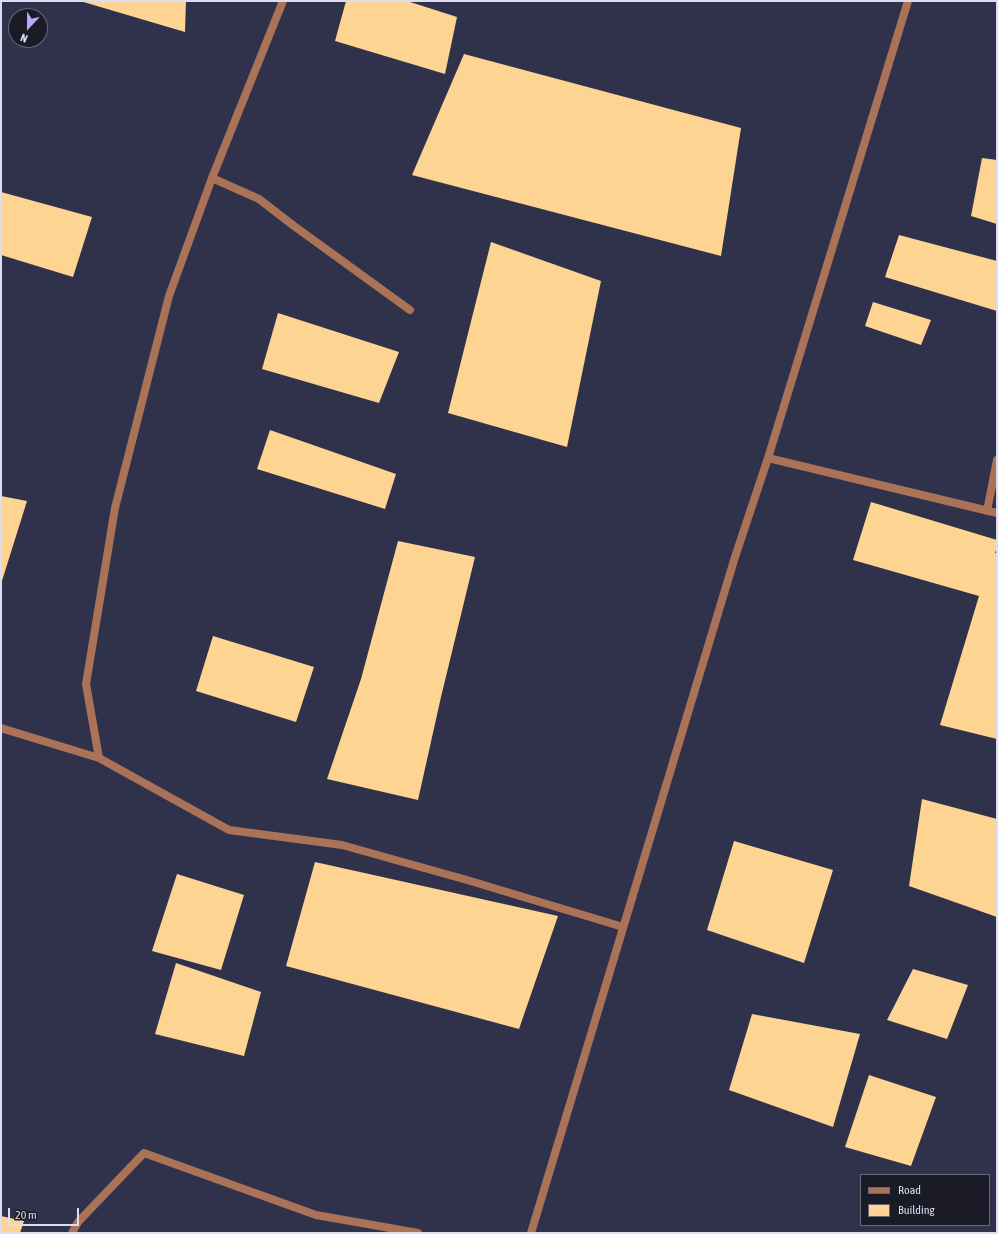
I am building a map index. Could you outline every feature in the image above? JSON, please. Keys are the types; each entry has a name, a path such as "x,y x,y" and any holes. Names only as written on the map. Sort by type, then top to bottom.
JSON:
{"street":[{"path":"99,758 86,684 115,508 169,296 212,178 283,1"},
{"path":"531,1233 735,557 768,458 908,1"},
{"path":"212,178 258,199 410,310"},
{"path":"768,458 997,513"},
{"path":"987,511 997,460"},
{"path":"1,728 99,758 229,830 342,845 467,880 623,927"},
{"path":"72,1233 78,1222 144,1153 316,1215 418,1233"}],"building":[{"path":"80,1 186,1 185,32"},
{"path":"346,1 407,1 457,17 445,74 335,41"},
{"path":"464,54 741,128 721,256 412,175"},
{"path":"982,158 997,160 997,224 971,216"},
{"path":"1,192 92,217 73,277 1,255"},
{"path":"899,235 997,261 997,311 885,277"},
{"path":"491,242 601,281 567,447 448,413"},
{"path":"873,302 931,320 921,345 865,326"},
{"path":"278,313 399,352 379,403 262,369"},
{"path":"270,430 396,474 385,509 257,469"},
{"path":"1,496 27,501 1,584"},
{"path":"871,502 997,540 995,553 997,553 997,739 940,725 979,596 853,560"},
{"path":"398,541 475,557 418,800 327,779 361,679"},
{"path":"213,636 314,667 296,722 196,691"},
{"path":"922,799 997,819 997,917 909,886"},
{"path":"734,841 833,870 804,963 707,930"},
{"path":"315,862 558,916 519,1029 286,966"},
{"path":"177,874 244,895 221,970 152,951"},
{"path":"176,963 261,992 244,1056 155,1034"},
{"path":"913,969 968,985 947,1039 887,1020"},
{"path":"752,1014 860,1034 833,1127 729,1090"},
{"path":"869,1075 936,1097 911,1166 845,1147"},
{"path":"1,1216 24,1221 20,1233 1,1233"}]}
